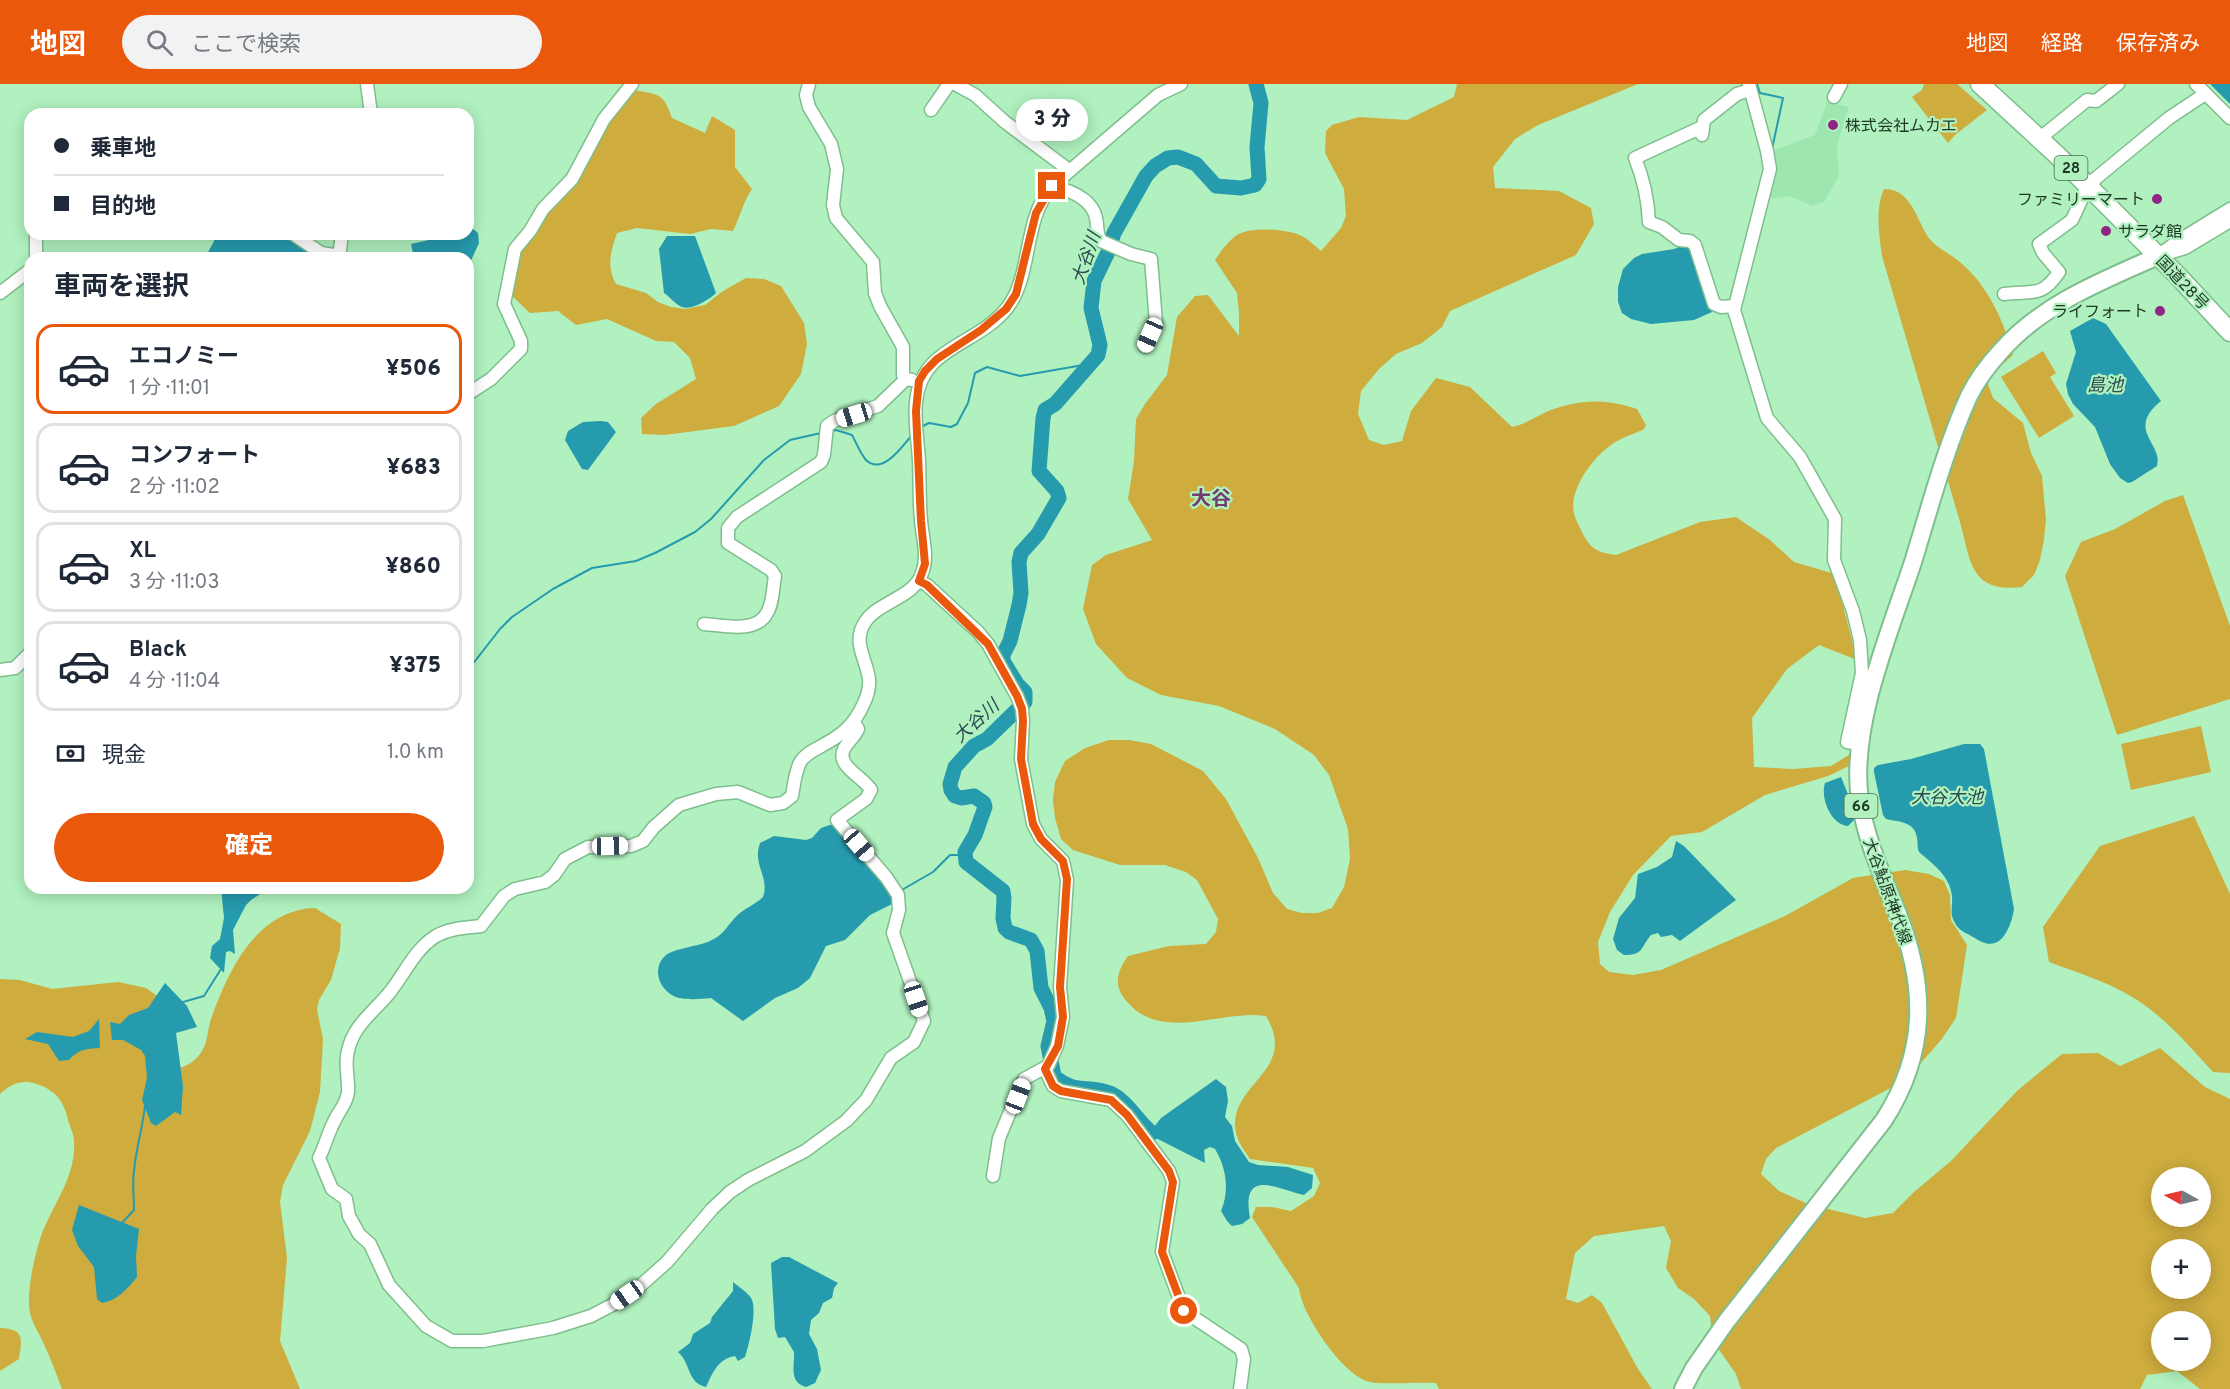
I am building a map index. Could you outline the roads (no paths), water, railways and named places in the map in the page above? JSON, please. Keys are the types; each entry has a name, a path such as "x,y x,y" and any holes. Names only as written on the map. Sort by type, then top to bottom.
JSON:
{"highway":[{"name":"国道28号","path":"1980,84 2091,189 2230,332"}],"main road":[{"name":"大谷鮎原神代線","path":"1683,1389 1715,1337 1884,1120 1902,1088 1914,1056 1919,1015 1916,977 1906,936 1865,827 1858,784 1860,744 1871,694 1959,421 1970,394 1982,375 2016,334 2049,309 2158,256"}],"street":[{"path":"368,84 370,108"},
{"path":"474,390 491,379 521,350 521,341 504,304 515,249 530,231 543,209 572,179 604,119 632,84"},
{"path":"809,84 806,95 809,106 831,144 837,169 833,205 836,218 873,262 875,293 879,306 903,347 903,372 906,379"},
{"path":"932,110 949,84"},
{"path":"955,84 975,95 1005,122 1069,170"},
{"path":"855,722 858,729 843,750 842,756 848,768 871,790 866,799 837,820 886,877 898,895 899,910 893,933 924,1021 914,1042 891,1058 866,1100 846,1121 805,1151 748,1180 730,1192 712,1209 667,1262 640,1286 614,1304 591,1316 553,1328 483,1341 452,1341 421,1323 389,1286 370,1244 359,1234 349,1216 346,1199 332,1189 319,1158 337,1116 346,1104 349,1090 346,1072 348,1050 355,1033 366,1016 389,993 423,947 437,936 454,929 481,926 504,896 515,889 545,882 554,875 565,859 588,847 631,846 643,841 654,827 679,805 716,794 738,792 770,806 783,803 792,796 800,763 807,754 840,735 855,722 867,696 869,678 859,642 862,627 877,610 910,591 919,581 925,564 916,401 919,381 937,359 981,330 1006,309 1016,294 1036,213 1052,186 1158,95 1181,84"},
{"path":"1834,98 1841,84"},
{"path":"2039,138 2087,100 2096,101 2118,84"},
{"path":"2196,84 2230,118"},
{"path":"1734,306 1721,307 1714,304 1695,245 1690,241 1679,240 1662,227 1649,222 1648,196 1635,158 1702,132 1704,120 1737,94 1750,87 1770,169 1734,306 1767,418 1800,457 1835,519 1834,560 1853,611 1860,640 1862,674 1847,741 1860,744"},
{"path":"2004,294 2041,292 2051,283 2059,272 2043,253 2039,244 2072,220 2084,194 2091,189 2096,179 2169,118 2205,94"},
{"path":"1052,186 1079,195 1095,213 1098,236 1110,246 1151,259 1156,323 1145,347"},
{"path":"2158,256 2230,209"},
{"path":"2158,256 2185,249 2230,221"},
{"path":"302,240 320,252"},
{"path":"0,293 24,275"},
{"path":"906,379 919,381"},
{"path":"704,624 742,627 759,623 768,613 775,576 771,570 728,543 728,528 737,517 821,462 824,455 825,432 834,421 878,406 906,379"},
{"path":"919,581 927,585 988,644 1017,696 1022,709 1023,721 1021,759 1033,824 1041,839 1063,861 1067,879 1060,987 1063,1017 1058,1046 1045,1069 1024,1079 999,1138 993,1176"},
{"path":"0,670 15,668 24,660"},
{"path":"1045,1069 1053,1086 1061,1091 1111,1100 1127,1115 1169,1171 1173,1182 1162,1257 1186,1313 1241,1349 1244,1359 1240,1389"}],"water":[{"path":"2210,84 2230,84 2230,104"},
{"path":"474,230 478,233 479,243 474,254 474,252 413,252 411,244 429,240 474,240"},
{"path":"667,236 695,236 716,293 704,302 684,307 678,305 664,293 659,249"},
{"path":"291,240 309,252 208,252 214,241"},
{"path":"1686,244 1693,251 1692,257 1712,312 1694,320 1651,324 1631,319 1622,313 1618,302 1618,287 1623,269 1634,258 1642,254 1674,249"},
{"name":"島池","path":"2093,318 2106,324 2161,401 2146,420 2148,436 2158,458 2157,466 2128,483 2120,478 2110,464 2095,427 2073,404 2068,394 2066,384 2076,352 2070,331"},
{"path":"583,422 608,422 616,432 588,470 582,469 565,440 568,431"},
{"name":"大谷大池","path":"1964,744 1980,744 1984,749 2014,909 2006,933 1992,944 1980,941 1956,925 1952,916 1952,896 1948,882 1940,871 1919,852 1916,832 1913,828 1905,823 1886,819 1883,815 1874,772 1874,768 1878,765 1911,759"},
{"path":"1841,777 1854,809 1854,820 1848,826 1832,816 1824,796 1825,783"},
{"path":"836,823 891,892 894,903 870,915 845,940 826,946 810,978 798,988 775,998 743,1021 711,998 679,998 662,986 658,973 661,961 666,955 716,938 740,913 763,897 765,890 758,858 760,843 774,836 806,840 812,838 821,828"},
{"path":"1676,841 1684,846 1736,900 1680,941 1672,935 1661,937 1658,933 1651,935 1641,950 1635,954 1624,955 1617,950 1613,939 1619,918 1635,898 1638,874 1657,867 1672,857"},
{"path":"222,894 260,894 246,905 233,930 235,954 230,951 226,952 224,973 210,958 212,946 220,939 224,918"},
{"path":"165,983 187,1006 197,1027 176,1033 183,1086 181,1115 175,1112 156,1126 151,1123 142,1100 147,1078 145,1056 141,1050 123,1040 112,1040 110,1022 120,1024 129,1015 148,1008"},
{"path":"99,1019 100,1048 83,1050 69,1060 59,1061 48,1044 25,1039 37,1032 73,1037 89,1031"},
{"path":"1216,1079 1226,1087 1228,1101 1225,1117 1232,1126 1235,1141 1249,1162 1258,1165 1288,1167 1313,1175 1312,1188 1304,1195 1272,1186 1255,1187 1251,1192 1249,1202 1250,1218 1242,1224 1232,1226 1221,1211 1226,1179 1215,1149 1210,1147 1204,1150 1205,1163 1152,1136 1154,1127 1161,1118"},
{"path":"79,1205 139,1229 136,1256 137,1277 122,1293 107,1302 102,1303 97,1299 94,1267 78,1246 72,1230"},
{"path":"782,1257 789,1257 838,1283 834,1288 832,1298 823,1303 819,1313 811,1320 809,1334 817,1349 821,1370 815,1383 806,1387 800,1385 795,1377 794,1352 785,1337 778,1338 775,1329 771,1263"},
{"path":"733,1282 751,1298 753,1303 749,1344 745,1357 738,1361 735,1356 720,1363 706,1387 695,1381 678,1352 690,1343 693,1334 710,1323 712,1317 733,1291"}],"waterway":[{"name":"大谷川","path":"1152,1133 1123,1102 1112,1094 1069,1085 1054,1076 1048,1046 1054,1021 1051,1008 1041,988 1037,951 1031,940 1009,932 1005,928 1003,891 966,862 965,852 975,835 985,807 984,803 974,796 961,798 955,796 950,784 955,767 974,746 987,739 1025,702 1025,692 1017,684 1003,661 1003,655 1010,641 1019,605 1021,553 1038,534 1059,498 1057,491 1039,471 1043,418 1045,410 1055,404 1098,355 1100,345 1091,308 1094,281 1114,233 1146,176 1155,166 1168,158 1178,157 1196,164 1216,186 1241,188 1255,185 1259,179 1257,147 1261,103 1256,84"},
{"path":"1757,84 1760,93 1783,98 1772,149"},
{"path":"921,427 929,423 951,427 957,424 968,403 975,373 987,367 1020,376 1089,364"},
{"path":"832,431 852,435 866,460 872,464 886,462 912,435"},
{"path":"474,662 512,617 553,589 592,568 636,561 695,532 711,519 764,460 790,440 821,433"},
{"path":"900,891 933,872 950,855 965,855"},
{"path":"183,1002 204,996 221,969"},
{"path":"121,1224 134,1210 133,1176 145,1105"}],"place":[{"name":"株式会社ムカエ","path":"1833,125"},
{"name":"ファミリーマート","path":"2157,199"},
{"name":"サラダ館","path":"2106,231"},
{"name":"ライフォート","path":"2160,311"}],"district":[{"name":"大谷","path":"1211,498"}]}
